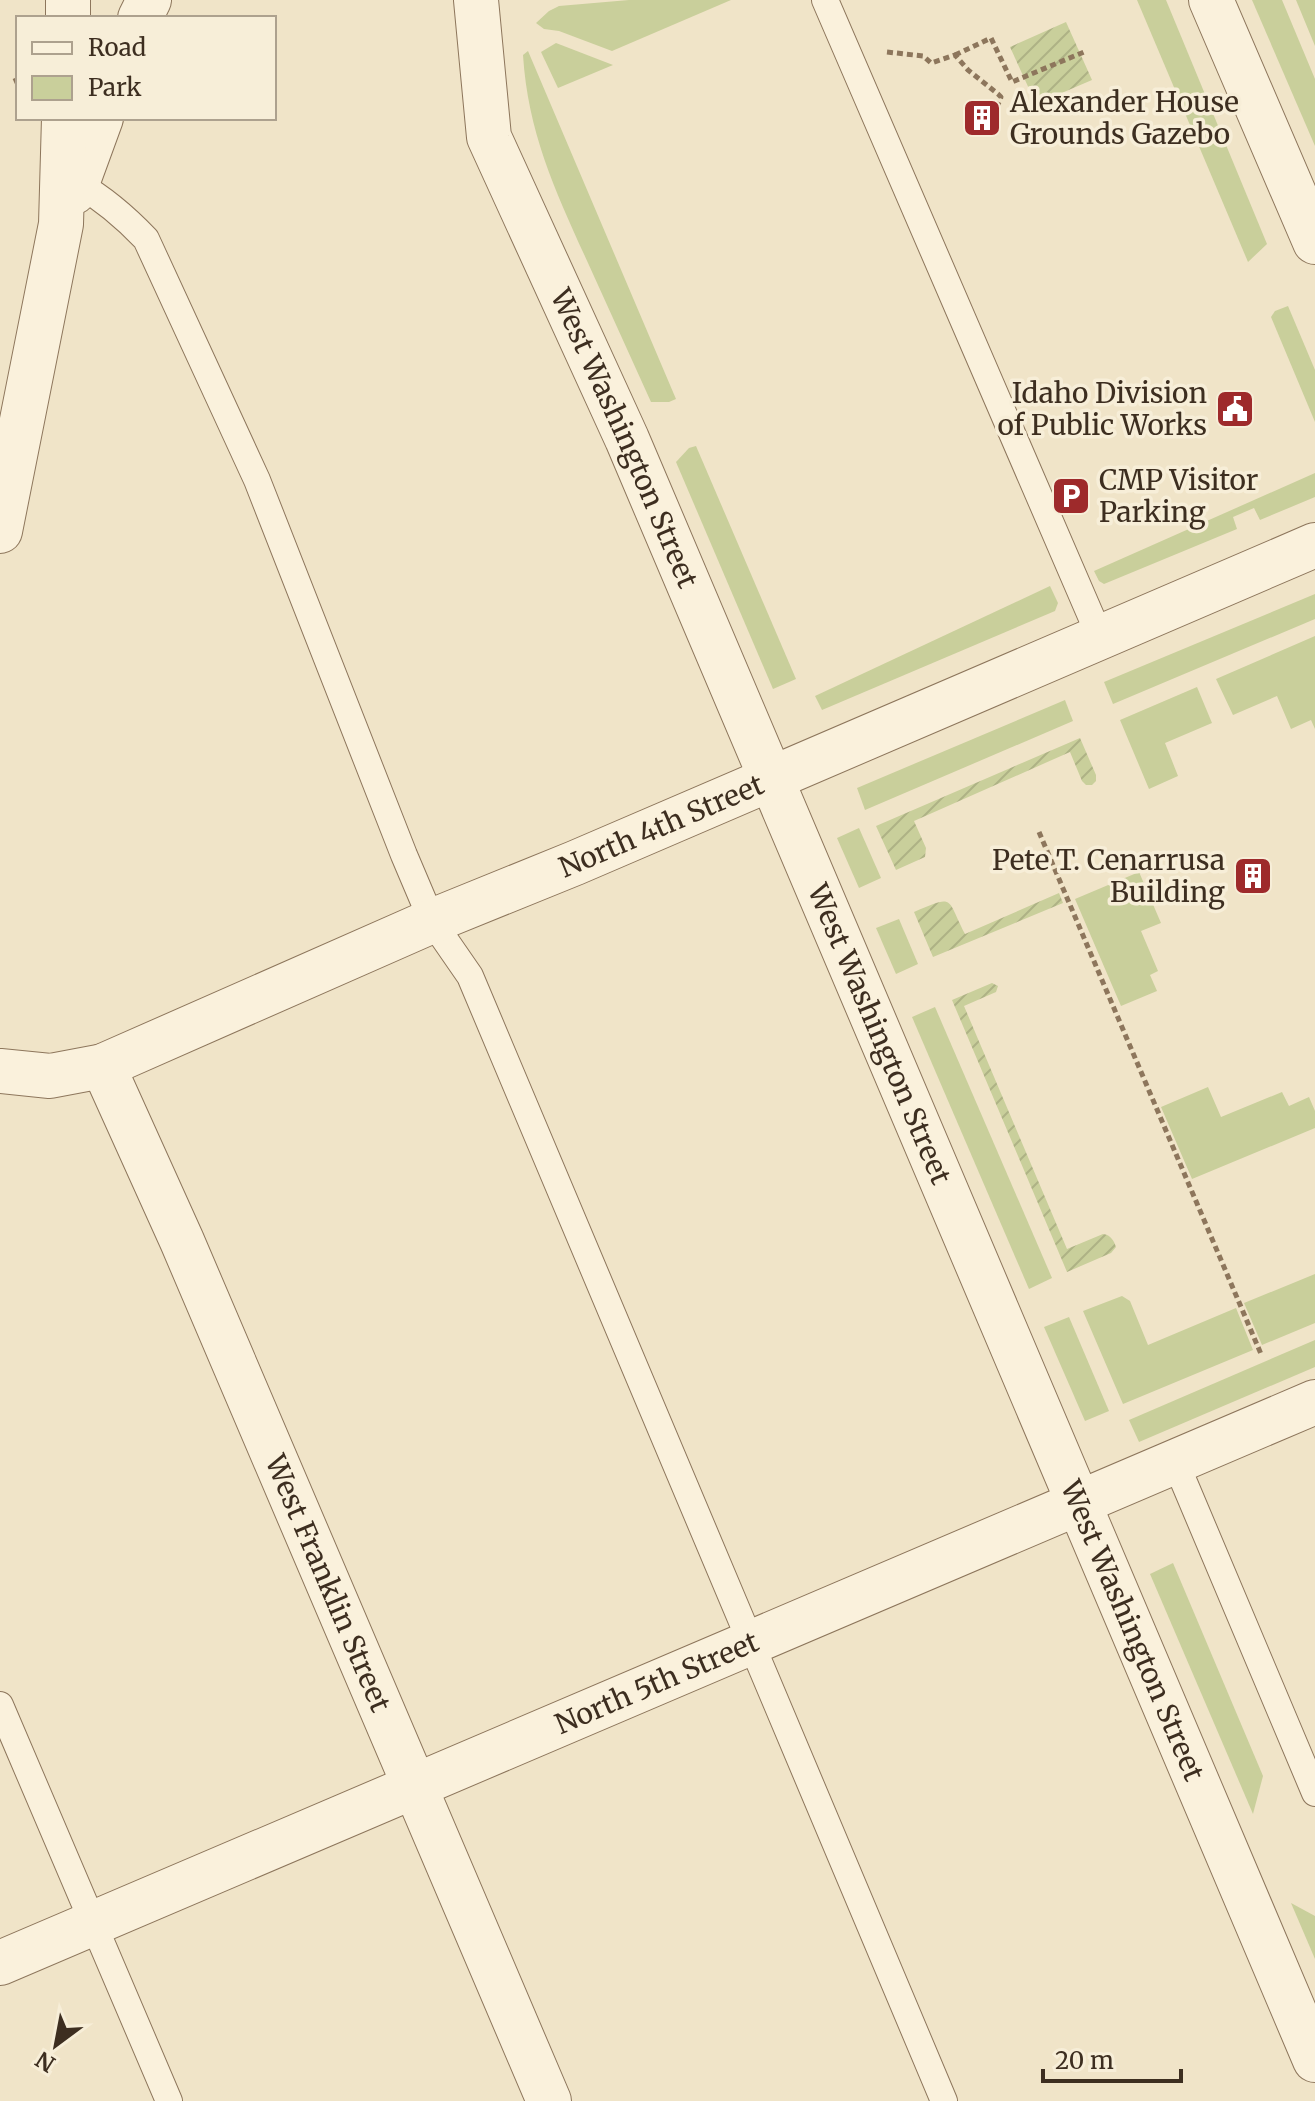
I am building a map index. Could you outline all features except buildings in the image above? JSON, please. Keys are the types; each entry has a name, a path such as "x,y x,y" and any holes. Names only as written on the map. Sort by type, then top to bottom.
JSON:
{"street":[{"name":"West Washington Street","path":"476,0 489,137 627,439 1315,2060"},
{"path":"1211,0 1315,242"},
{"path":"0,531 61,224 64,120"},
{"path":"61,224 100,120"},
{"name":"North 4th Street","path":"0,1071 50,1076 103,1066 432,921 575,863 1315,545"},
{"name":"West Franklin Street","path":"103,1066 182,1241 549,2101"},
{"name":"North 5th Street","path":"0,1963 1315,1402"}],"lane":[{"path":"825,0 1100,637"},
{"path":"78,184 127,219 146,239 164,274 257,480 432,921 470,976 944,2101"},
{"path":"1175,1461 1315,1793"},
{"path":"0,1705 169,2101"}],"path":[{"path":"846,47 923,56 931,63 991,38 1012,82 1084,52"},
{"path":"955,55 1001,97 996,109"},
{"path":"1039,832 1261,1354"}],"green space":[{"path":"629,0 731,0 612,51 559,31 544,29 536,23 559,6"},
{"path":"1137,0 1166,0 1267,244 1248,262"},
{"path":"1252,0 1282,0 1315,79 1315,146"},
{"path":"1296,0 1315,0 1315,46"},
{"path":"1066,22 1092,80 1036,104 1010,47"},
{"path":"556,43 613,65 558,88 541,52"},
{"path":"528,51 676,399 669,402 651,402 555,187 531,111 523,55"},
{"path":"1288,306 1315,370 1315,422 1271,317 1275,311"},
{"path":"696,446 796,679 773,689 676,462 689,448"},
{"path":"1315,473 1315,497 1260,520 1254,508 1233,517 1237,529 1104,584 1094,571"},
{"path":"1050,586 1058,603 1055,611 822,710 815,696"},
{"path":"1315,594 1315,619 1113,704 1104,682"},
{"path":"1315,636 1315,729 1311,720 1291,729 1277,696 1233,715 1216,679"},
{"path":"1197,687 1212,723 1165,743 1178,776 1149,789 1120,720"},
{"path":"1065,700 1073,721 865,810 857,788"},
{"path":"1080,738 1096,775 1092,785 1082,781 1070,752 914,821 926,848 925,857 896,870 876,826"},
{"path":"859,828 881,878 859,888 837,838"},
{"path":"1139,872 1161,923 1141,931 1158,971 1150,975 1157,991 1121,1006 1075,899"},
{"path":"1059,893 1063,903 933,957 914,912 937,903 948,903 965,934"},
{"path":"899,919 918,964 896,974 876,928"},
{"path":"992,983 998,986 996,992 964,1006 1067,1249 1103,1234 1110,1237 1116,1247 1111,1253 1067,1272 952,1000"},
{"path":"935,1007 1052,1278 1029,1289 912,1017"},
{"path":"1208,1087 1221,1117 1282,1092 1289,1106 1309,1097 1315,1111 1315,1128 1192,1179 1161,1107"},
{"path":"1315,1274 1315,1323 1262,1345 1244,1303"},
{"path":"1122,1296 1130,1301 1148,1345 1236,1308 1253,1350 1123,1404 1083,1311"},
{"path":"1069,1317 1109,1411 1085,1421 1044,1327"},
{"path":"1315,1340 1315,1367 1139,1442 1129,1420"},
{"path":"1173,1563 1263,1776 1253,1814 1150,1574"},
{"path":"1291,1903 1315,1916 1315,1959"}],"place":[{"name":"Alexander House Grounds Gazebo","path":"982,118"},
{"name":"Idaho Division of Public Works","path":"1235,409"},
{"name":"CMP Visitor Parking","path":"1071,496"},
{"name":"Pete T. Cenarrusa Building","path":"1253,876"}]}
